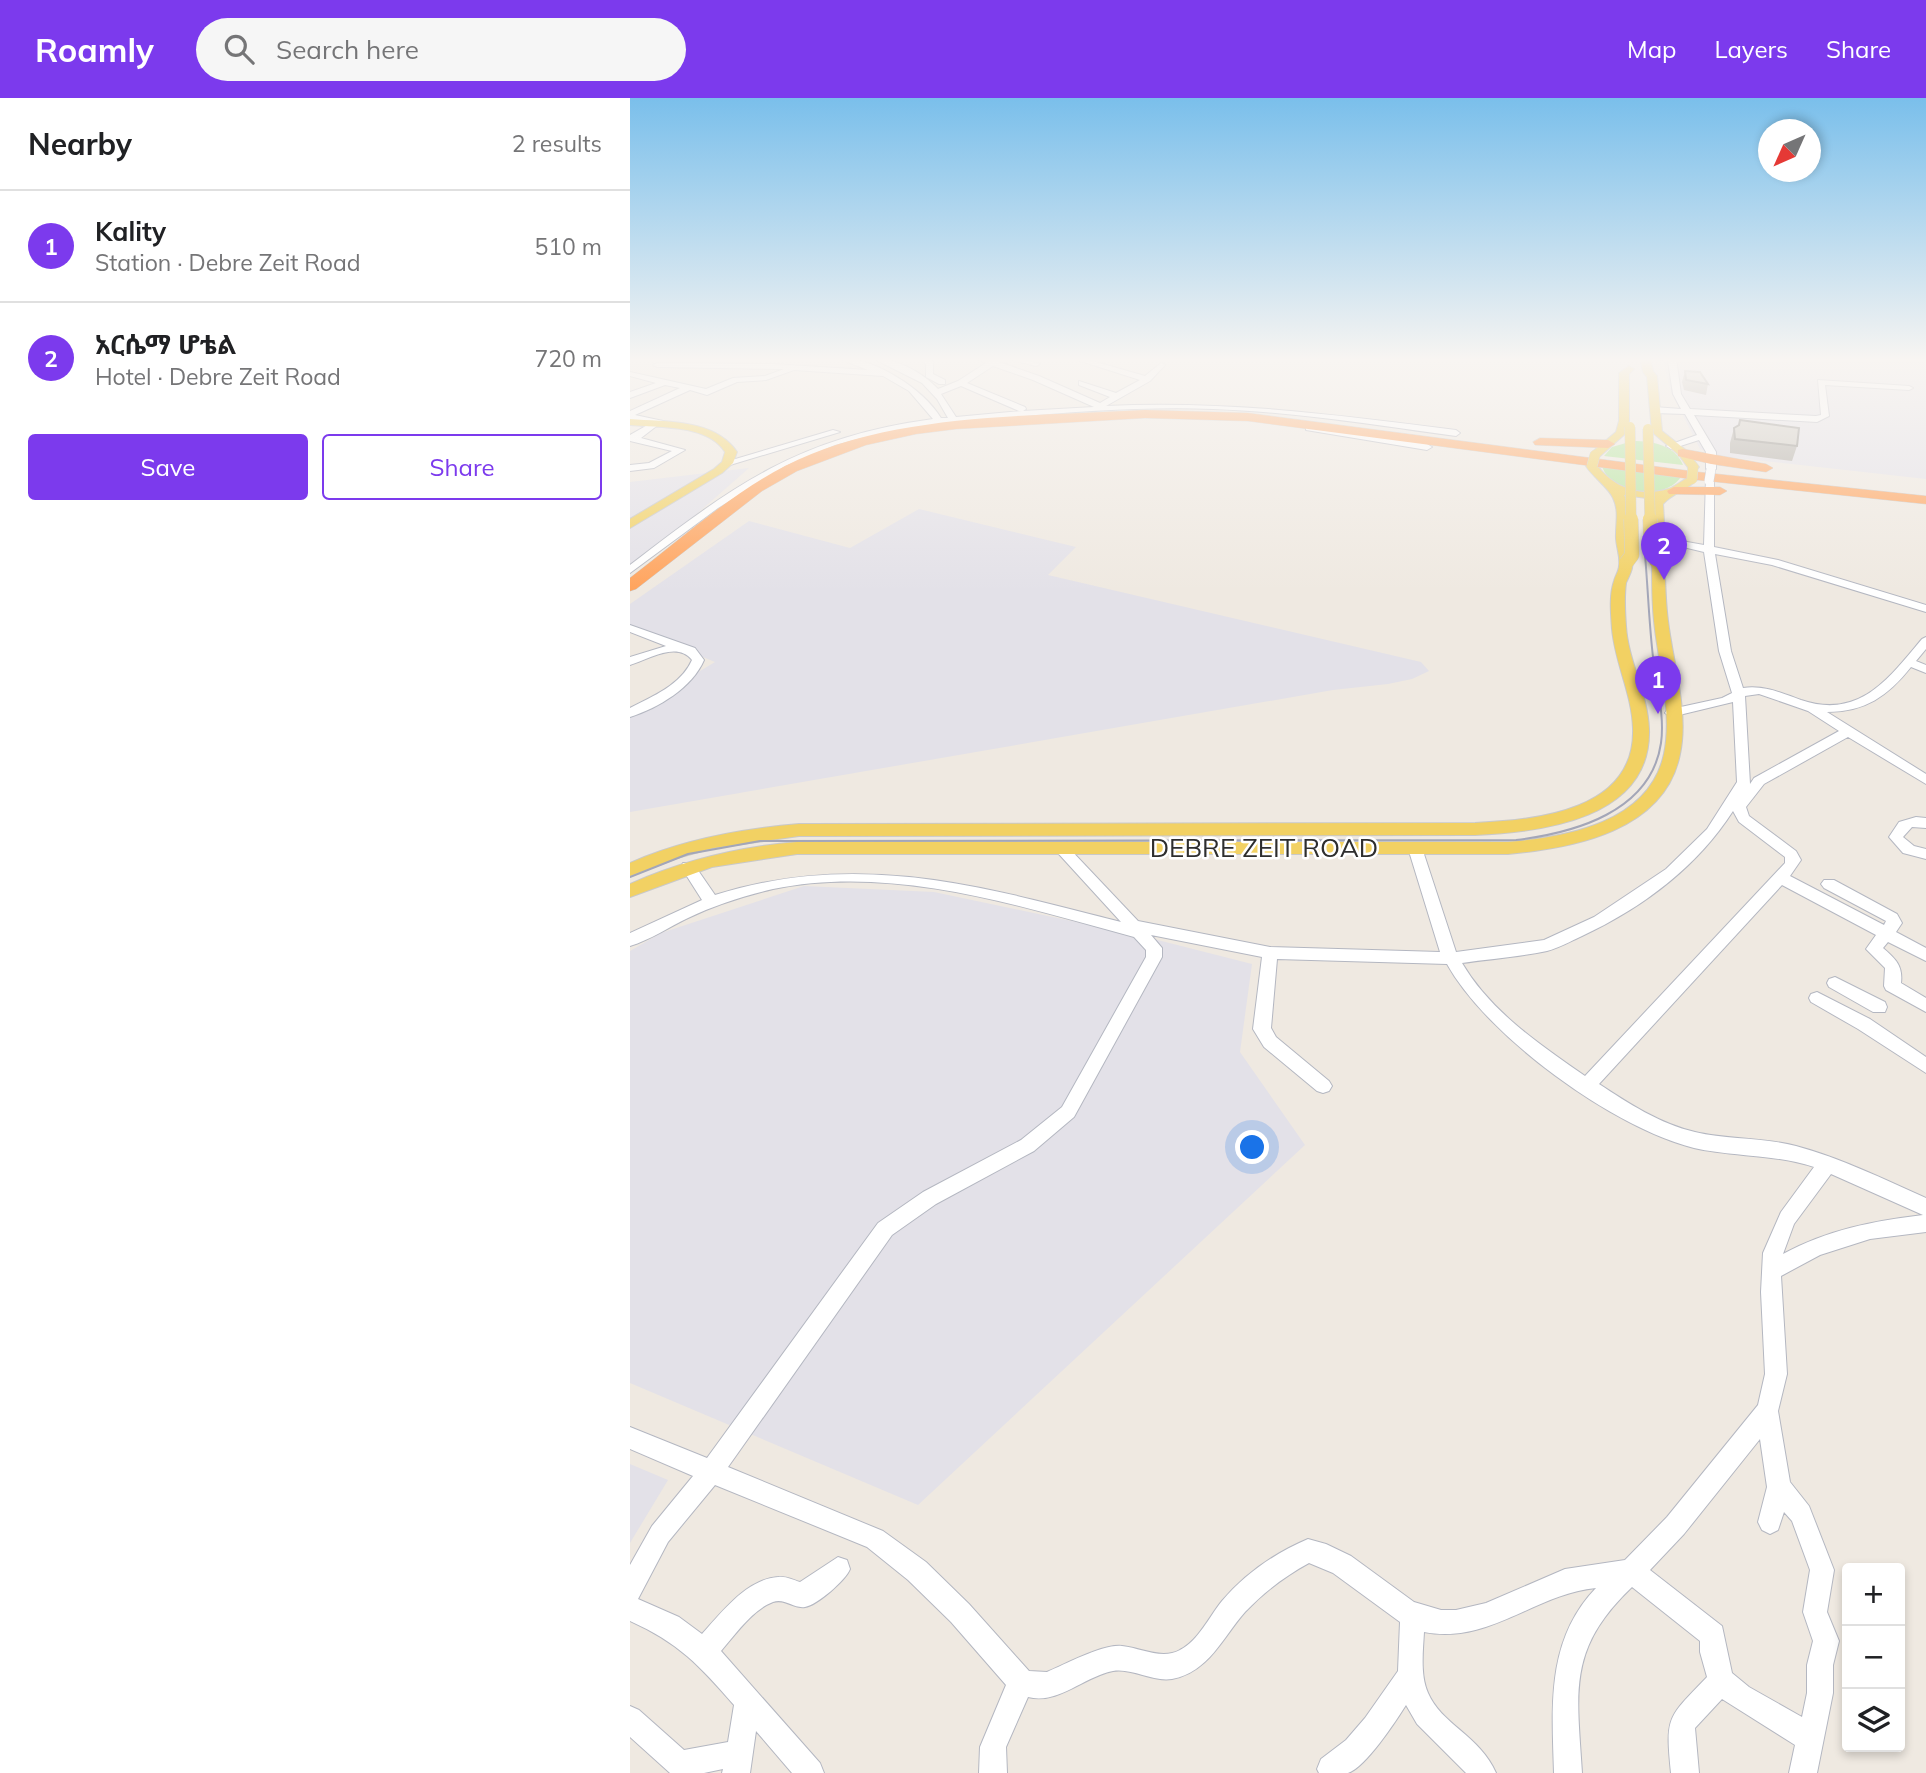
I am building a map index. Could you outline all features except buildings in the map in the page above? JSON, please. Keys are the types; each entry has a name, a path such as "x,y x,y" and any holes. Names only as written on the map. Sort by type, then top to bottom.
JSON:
{"highway":[{"path":"630,578 739,493 780,469 816,453 874,436"},
{"path":"630,586 748,495 792,468 862,442 888,436"},
{"path":"1371,436 1560,470 1608,483"},
{"path":"1400,436 1698,476 1926,497"},
{"path":"1434,436 1926,497"},
{"path":"1487,436 1563,444 1608,444"},
{"path":"1677,450 1711,465 1780,469"},
{"path":"1831,475 1926,486"},
{"path":"1670,492 1709,486 1926,506"}],"main road":[{"path":"630,518 712,466 717,457 714,445 697,436"},
{"path":"630,524 713,475 727,463 730,447 716,436"},
{"path":"1617,436 1594,460 1608,483 1623,499 1622,538 1626,563"},
{"name":"DEBRE ZEIT ROAD","path":"630,870 672,853 724,839 799,830 1519,828 1550,823 1587,809 1621,786 1640,755 1641,726 1619,628 1620,582 1626,563 1633,555 1630,436"},
{"path":"1648,436 1651,550 1657,562"},
{"path":"1657,562 1657,503 1692,473 1677,450 1662,436"},
{"path":"1608,444 1640,439 1677,450"},
{"path":"1608,483 1641,494 1670,492"},
{"name":"DEBRE ZEIT ROAD","path":"630,891 688,867 748,853 797,848 1508,848 1551,844 1617,821 1637,810 1656,790 1668,768 1673,736 1658,599 1657,562"}],"street":[{"path":"630,468 651,466 680,450 644,436"},
{"path":"727,463 820,436"},
{"path":"630,570 737,489 804,454 858,436"},
{"path":"630,593 776,481 828,457 903,436"},
{"path":"1358,436 1427,447"},
{"path":"1677,450 1703,436"},
{"path":"1587,1085 1794,860 1791,854 1740,814 1739,807 1751,782 1739,694 1725,650 1709,550 1711,452 1703,436"},
{"path":"794,443 804,454"},
{"path":"1659,540 1783,565 1926,609"},
{"path":"630,628 695,653 698,660 697,666 666,693 630,713"},
{"path":"1812,708 1858,705 1891,682 1926,641"},
{"path":"630,661 677,646"},
{"path":"1909,662 1926,669"},
{"path":"1671,713 1760,690 1812,708 1926,780"},
{"path":"630,940 712,902 738,893 828,876 900,878 1139,930 1270,953 1451,958 1547,945 1599,921 1671,873 1712,832 1751,782 1849,732"},
{"path":"1926,822 1905,824 1899,828 1896,837 1900,844 1910,851 1926,854"},
{"path":"1415,848 1451,958 1472,992 1494,1016 1533,1048 1625,1108 1677,1135 1724,1146 1783,1151 1827,1164 1926,1207"},
{"path":"630,1590 660,1534 710,1472 885,1229 912,1207 1048,1132 1068,1112 1154,957 1154,948 1062,849"},
{"path":"688,867 712,902"},
{"path":"1780,877 1926,955"},
{"path":"1829,884 1887,913 1894,923 1874,949 1894,966 1896,971 1892,986 1864,1024"},
{"path":"1270,953 1262,1029 1270,1042 1323,1086"},
{"path":"1835,983 1879,1007"},
{"path":"1892,986 1926,1006"},
{"path":"1818,998 1864,1024 1926,1066"},
{"path":"1770,1522 1779,1487 1767,1412 1774,1389 1775,1353 1771,1309 1773,1252 1779,1229 1827,1164"},
{"path":"1771,1271 1825,1244 1870,1230 1926,1223"},
{"path":"1569,1773 1567,1671 1583,1626 1600,1600 1627,1572 1656,1548 1691,1508 1747,1433 1767,1412"},
{"path":"630,1438 875,1539 917,1571 960,1613 1021,1682 1036,1686 1046,1685 1113,1658 1125,1657 1152,1665 1170,1666 1183,1663 1208,1643 1241,1600 1296,1556 1307,1551 1331,1558 1413,1618 1441,1623 1457,1623 1497,1611 1559,1583 1627,1572 1713,1635 1713,1652 1721,1681 1740,1696 1779,1717 1810,1739"},
{"path":"1779,1487 1801,1514 1822,1570 1815,1612 1826,1641 1820,1665 1820,1693 1803,1773"},
{"path":"704,1651 766,1591 787,1589 804,1595 838,1569"},
{"path":"630,1608 670,1626 704,1651 810,1773"},
{"path":"1413,1618 1409,1677 1414,1694 1430,1720 1469,1751 1482,1773"},
{"path":"1331,1769 1347,1759 1372,1735 1409,1677"},
{"path":"1685,1773 1681,1737 1683,1723 1721,1681"},
{"path":"993,1773 993,1747 1021,1682"},
{"path":"630,1719 680,1764 738,1763 747,1703"}],"shaded area":[{"path":"1693,436 1926,436 1926,479 1719,456 1700,449"},
{"path":"749,468 683,526 630,567 630,482"},
{"path":"919,509 1076,547 1048,575 1421,662 1429,671 1412,679 1388,684 1333,690 630,812 630,713 715,662 630,627 630,604 749,521 850,548"},
{"path":"804,886 934,892 1138,935 1252,964 1240,1052 1305,1145 918,1505 630,1383 630,951 661,933"},
{"path":"630,1464 668,1480 630,1543"}],"green space":[{"path":"1633,441 1655,443 1669,449 1683,465 1604,456 1612,447"},
{"path":"1602,466 1682,475 1675,484 1665,489 1640,491 1627,489 1616,483 1607,476"}],"tram line":[{"path":"630,877 688,854 760,841 1516,840 1562,832 1606,815 1626,802 1642,786 1654,767 1662,732 1645,555"}],"place":[{"name":"አርሴማ ሆቴል","path":"1664,580"},
{"name":"Kality","path":"1658,714"}]}
